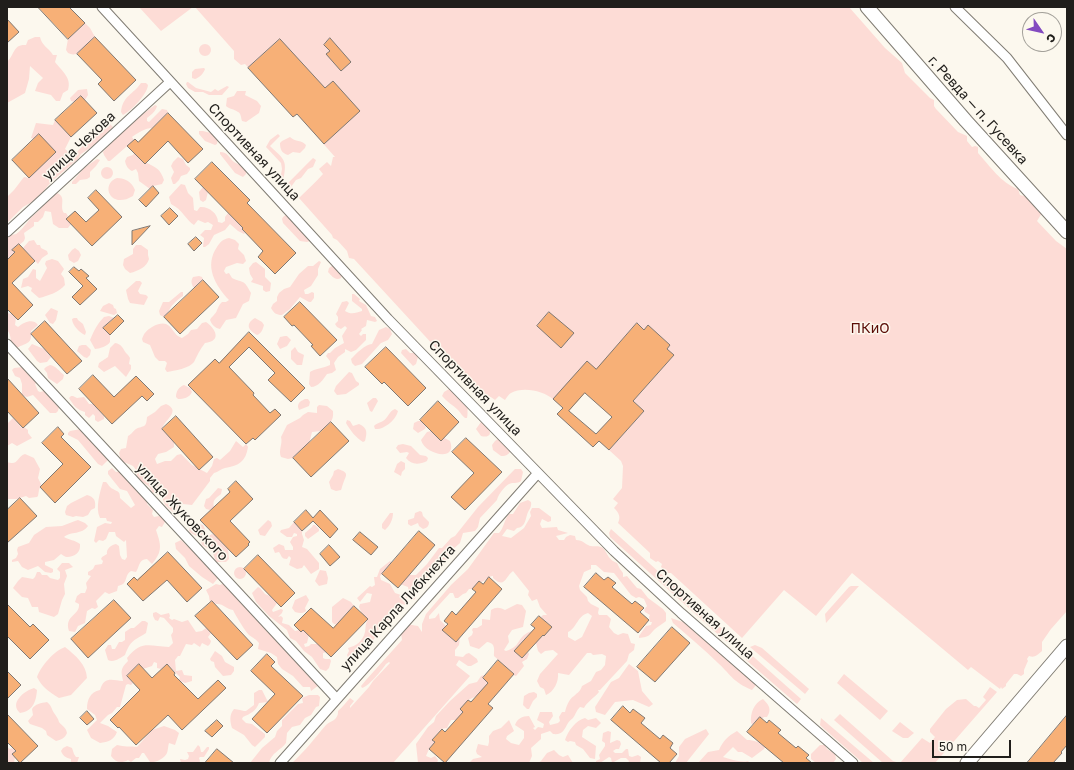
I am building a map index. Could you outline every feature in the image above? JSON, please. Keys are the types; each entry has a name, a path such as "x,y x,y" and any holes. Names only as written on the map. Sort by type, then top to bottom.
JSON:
{"street":[{"name":"Спортивная улица","path":"102,7 388,319 614,551 679,611 853,763"},
{"name":"г. Ревда — п. Гусевка","path":"867,7 966,121 1067,232"},
{"path":"955,7 1007,58 1067,135"},
{"name":"улица Чехова","path":"7,232 170,82"},
{"name":"улица Жуковского","path":"7,344 336,698"},
{"name":"улица Карла Либкнехта","path":"280,763 336,698 538,473"},
{"path":"967,763 1067,646"}],"green space":[{"path":"139,7 193,7 161,31"},
{"name":"ПКиО","path":"195,7 849,7 885,48 902,63 905,73 930,98 934,100 934,106 936,109 958,132 967,136 967,141 972,147 978,147 978,153 996,174 1006,183 1018,189 1020,195 1028,197 1036,209 1042,213 1037,221 1056,241 1067,249 1067,611 1042,642 1042,651 1037,655 1031,657 1029,656 1024,674 1021,676 1014,674 1006,686 1002,689 1001,687 1000,689 971,667 968,670 852,573 816,616 784,590 742,638 671,573 668,573 661,567 662,564 650,558 650,553 618,523 619,515 614,508 618,503 613,499 622,488 623,466 621,461 609,450 644,411 633,401 674,355 667,349 670,345 648,326 644,330 637,324 596,369 553,399 533,390 516,391 511,393 505,400 499,396 495,400 487,396 482,398 354,259 349,258 347,251 337,240 333,238 299,198 323,174 319,169 327,162 331,166 333,157 335,157 297,114 293,117 245,64 241,65 234,59 234,51"},
{"path":"85,23 95,37 80,52 76,54 68,53 66,50 68,39"},
{"path":"35,37 40,37 42,42 53,55 57,55 55,62 69,82 68,90 63,93 60,101 56,101 51,95 35,91 38,83 43,78 30,66 29,79 25,93 7,103 7,62 16,48 26,45 28,40"},
{"path":"203,44 207,44 211,50 207,56 203,56 199,52 199,48"},
{"path":"204,68 204,71 200,76 195,79 192,78 192,72 195,69"},
{"path":"187,82 196,88 211,92 215,89 218,91 227,86 229,87 222,95 209,95 203,92 195,92 188,88 186,84"},
{"path":"141,83 146,83 148,85 145,93 134,106 123,115 121,112 124,102"},
{"path":"87,89 88,95 85,100 75,102 71,101 70,98 78,90"},
{"path":"237,91 246,91 245,95 257,101 261,106 259,113 246,122 242,121 239,113 226,106 227,98 234,96"},
{"path":"155,105 157,106 156,108 147,118 147,121 149,122 162,109 167,110 168,113 152,128 142,131 132,137 134,140 110,161 108,161 103,152 136,115 143,114"},
{"path":"55,120 71,137 65,149 72,155 76,153 91,137 94,137 110,124 113,127 96,144 81,154 78,159 51,182 43,192 32,202 23,207 7,223 7,197 24,177 29,178 34,139 31,138 36,123 53,125"},
{"path":"199,131 215,134 218,137 217,144 215,145 205,141 199,134"},
{"path":"278,134 280,136 270,146 284,161 285,169 283,182 285,184 287,184 313,158 316,160 313,167 308,169 301,178 296,180 288,191 285,191 279,185 282,169 281,163 266,147 270,140"},
{"path":"290,137 294,140 303,142 306,145 300,153 293,152 288,155 280,148 280,143"},
{"path":"220,152 227,154 234,162 245,168 246,174 243,177 235,173"},
{"path":"134,153 143,161 160,171 164,180 162,184 153,186 150,189 139,181 136,169 132,171 127,167 125,161 127,157 133,155"},
{"path":"178,157 183,159 190,170 187,174 181,176 175,184 173,184 171,178 174,172 171,166"},
{"path":"97,159 100,160 90,172 90,177 80,180 76,184 72,184 84,168"},
{"path":"105,167 109,167 113,173 109,179 105,179 101,175 101,171"},
{"path":"117,178 123,179 132,185 135,190 133,196 118,200 113,198 110,194 109,185"},
{"path":"181,184 185,185 188,193 193,198 194,210 197,211 200,207 209,209 214,213 218,219 218,222 222,223 225,221 225,217 228,213 243,228 242,229 245,233 244,234 238,231 230,224 225,230 214,235 209,244 203,247 204,238 200,235 205,230 211,230 213,225 208,222 205,223 198,220 194,225 179,209 171,204 169,197"},
{"path":"203,187 208,192 206,200 203,202 200,200 199,192"},
{"path":"57,193 62,197 62,207 64,213 68,216 66,219 71,224 68,228 59,228 53,224 51,212 45,211 43,217 38,222 34,222 34,226 24,233 24,241 13,250 15,252 7,259 7,236 16,234 20,231 42,207 49,196"},
{"path":"287,214 310,241 300,241 283,223 282,219"},
{"path":"229,238 235,240 239,244 238,249 244,255 246,261 243,264 237,263 226,267 224,271 226,274 229,273 232,278 245,283 251,293 249,301 243,304 236,318 226,320 220,329 214,326 210,320 216,313 221,303 229,300 216,282 211,268 211,261 219,244 223,240"},
{"path":"34,240 37,245 40,245 41,248 47,251 48,254 42,258 38,264 23,248 29,241"},
{"path":"136,245 141,245 148,250 149,259 142,268 130,273 123,265 124,259 133,254 133,249"},
{"path":"75,248 81,255 78,261 74,263 69,260 68,255"},
{"path":"52,259 58,261 64,269 61,274 64,278 65,285 60,290 39,298 31,291 32,288 28,286 21,288 23,279 28,277 33,269 36,270 36,278 40,281 47,268 45,264 46,261"},
{"path":"319,261 321,262 318,269 318,275 311,286 304,290 305,294 312,292 314,293 314,298 311,302 300,297 290,309 282,315 278,315 274,312 271,308 277,301 279,293 290,287 299,274 308,266 313,266"},
{"path":"256,262 265,269 265,277 271,283 270,291 266,292 263,290 263,286 251,282 253,279 249,268"},
{"path":"336,266 342,275 341,278 335,278 328,272 329,268"},
{"path":"193,277 202,277 203,280 193,287"},
{"path":"136,281 140,281 142,283 138,291 140,294 148,297 144,305 130,303 128,299 126,290"},
{"path":"183,292 183,296 174,303 168,313 164,317 160,315 159,311 163,302 169,302"},
{"path":"352,294 354,294 360,299 359,301 366,305 371,316 375,317 377,321 367,320 366,326 361,329 362,330 359,334 361,336 366,334 366,340 356,350 351,352 345,349 345,352 338,357 334,363 336,370 327,374 322,381 314,387 311,387 309,384 310,372 330,365 330,361 326,356 328,353 344,343 342,336 347,328 345,326 341,329 335,324 338,321 336,314 342,302 347,301 349,303 345,311 349,313 362,311 362,309 352,301"},
{"path":"109,303 116,309 117,313 114,315 100,311 103,306"},
{"path":"51,308 58,311 56,320 53,324 50,323 45,315"},
{"path":"7,313 12,314 16,318 15,325 18,327 31,321 38,325 31,331 30,341 17,348 12,344 9,332 7,330"},
{"path":"109,316 114,318 104,328 110,335 110,342 103,347 95,349 90,340 99,322 104,317"},
{"path":"74,318 77,318 83,324 86,332 85,335 75,326 72,321"},
{"path":"255,318 264,325 261,332 257,335 251,331 249,327 250,322"},
{"path":"206,322 215,331 216,334 214,340 205,343 194,362 186,368 167,372 165,369 167,363 165,361 159,361 155,357 150,345 143,342 142,339 147,331 159,324 168,325 178,336 182,338 191,330 197,329 202,323"},
{"path":"386,327 390,329 392,334 388,340 381,343 362,364 355,366 351,359 364,347 372,344 379,330"},
{"path":"287,336 291,340 287,346 280,349 277,344 280,337"},
{"path":"115,343 121,346 130,358 129,364 131,365 131,369 126,377 115,366 104,372 98,367 99,363 108,357 110,348"},
{"path":"32,344 44,349 51,357 47,362 40,363 37,361 28,349"},
{"path":"86,345 91,350 90,355 87,358 77,351 79,346"},
{"path":"295,347 298,352 304,355 302,365 297,365 291,359 291,351"},
{"path":"406,349 410,353 416,353 418,357 416,364 413,366 401,353 402,350"},
{"path":"50,365 64,375 63,379 57,384 48,378 44,369"},
{"path":"23,367 39,381 35,384 38,391 44,391 59,407 56,413 50,413 33,395 27,397 22,395 22,384 20,378 15,376 12,370 14,368"},
{"path":"349,372 352,373 359,385 346,394 337,395 334,391 336,386"},
{"path":"184,385 190,388 192,392 186,398 178,399 176,397 177,391"},
{"path":"452,389 468,407 467,418 465,418 442,396 444,392"},
{"path":"71,396 77,398 84,397 89,404 93,404 104,416 104,419 98,422 95,420 95,416 93,414 89,418 85,415 85,412 77,409 69,398"},
{"path":"373,398 376,398 378,401 372,412 370,411 367,403"},
{"path":"305,399 308,399 310,402 309,406 299,410 299,404"},
{"path":"166,404 171,407 172,413 162,429 174,442 174,447 166,452 158,454 155,459 157,464 165,461 171,461 177,455 181,454 192,465 207,473 212,466 214,459 217,458 220,460 230,451 236,441 243,447 246,444 248,447 246,456 241,462 214,473 210,478 210,481 192,505 183,504 180,506 178,512 174,513 165,505 162,497 152,492 148,486 138,478 133,466 121,461 119,453 121,449 126,448 128,436 136,429 144,426 147,417"},
{"path":"319,405 327,406 333,411 333,418 321,431 312,432 309,444 293,458 288,459 281,457 281,437 287,425 308,412 317,413 317,407"},
{"path":"395,409 398,411 392,421 382,428 375,429 374,426 385,420 391,411"},
{"path":"13,418 22,428 24,427 28,430 28,433 32,438 17,446 12,443 7,446 7,424"},
{"path":"347,420 350,421 353,426 359,424 364,427 366,433 365,441 363,442 353,434 346,423"},
{"path":"421,421 426,427 418,433 413,429 414,423"},
{"path":"481,422 484,422 488,427 490,434 488,436 481,436 476,429"},
{"path":"81,429 100,436 98,440 108,460 102,466 98,464 78,440 68,435 70,431"},
{"path":"431,431 450,441 451,448 449,452 440,454 428,449 424,445 421,440 427,432"},
{"path":"498,439 503,441 511,450 505,456 501,456 493,450 492,445"},
{"path":"403,444 411,446 420,455 426,456 428,458 427,461 418,464 410,462 406,458 409,453 400,453 396,448 398,445"},
{"path":"25,454 34,458 40,469 38,478 41,484 38,496 7,499 7,462 14,463"},
{"path":"401,461 405,463 405,469 401,476 394,472 397,464"},
{"path":"112,468 116,472 121,471 134,486 135,490 145,492 148,502 147,504 153,510 152,514 154,517 159,516 166,520 162,527 159,526 156,530 160,548 156,559 152,564 147,559 142,561 136,572 131,571 124,583 118,586 117,591 109,594 105,592 96,601 98,607 87,611 85,623 78,626 75,632 69,631 68,626 70,619 79,608 79,604 75,602 77,596 81,593 85,593 87,588 86,583 91,576 88,575 88,572 93,569 95,565 102,564 102,557 107,554 108,549 111,546 116,544 119,546 122,559 125,560 127,557 126,540 124,542 116,536 115,532 109,532 106,539 103,541 99,540 96,543 94,541 97,527 105,523 111,524 112,522 107,521 106,518 100,518 98,510 98,500 103,482 106,482 111,488 118,492 120,494 120,498 131,508 135,505 127,491 120,489 108,474 108,471"},
{"path":"338,469 346,473 346,476 341,490 336,491 331,489 329,482 334,471"},
{"path":"515,469 521,469 523,472 521,481 509,484 503,489 497,500 480,518 478,527 475,531 463,533 460,543 451,551 449,558 445,563 439,566 415,593 416,597 414,600 410,599 408,587 400,584 409,575 416,575 427,564 439,548 442,548 451,538 455,536 478,507"},
{"path":"218,488 222,489 221,494 214,501 214,507 210,510 206,509 204,506 206,499 209,498"},
{"path":"87,495 94,499 95,503 95,508 91,510 88,515 83,517 73,517 66,515 65,512 67,506"},
{"path":"528,500 531,502 531,506 524,523 514,531 507,529 502,536 511,538 524,528 531,516 530,512 532,508 539,508 551,517 551,521 548,522 542,519 540,524 542,528 557,527 558,530 568,533 556,536 559,540 564,540 570,535 575,536 576,540 590,546 598,546 604,549 610,559 617,563 623,573 623,577 627,576 637,588 641,589 648,598 663,609 666,613 666,621 649,635 639,638 646,626 651,625 652,622 650,622 650,615 644,610 647,606 644,599 639,597 636,598 631,595 614,573 604,572 596,565 591,565 591,569 584,572 579,586 580,590 591,604 599,608 599,615 607,615 611,619 609,627 614,633 618,635 623,633 628,634 631,643 635,644 634,650 629,654 627,661 600,690 598,690 599,692 584,708 579,708 573,718 568,722 563,732 553,734 550,731 541,734 541,739 531,748 532,756 529,763 469,763 473,759 482,757 477,754 476,751 478,744 488,746 489,736 493,731 501,728 509,720 514,731 507,736 506,739 511,743 519,745 524,738 524,731 515,725 520,718 529,716 535,730 538,727 543,728 544,724 537,720 540,712 552,712 553,716 549,722 550,725 558,723 560,721 559,717 562,712 565,712 571,699 580,691 582,686 591,681 596,672 601,670 605,665 606,656 602,654 593,655 591,653 587,653 569,675 558,673 558,679 555,686 549,694 546,695 544,689 540,687 537,681 540,674 558,654 553,650 545,651 541,654 538,651 536,643 528,636 515,651 522,658 528,652 529,654 527,659 522,662 524,666 516,676 513,675 514,674 494,656 494,647 492,644 487,642 479,649 470,646 468,638 472,635 473,628 477,628 482,625 482,619 490,620 491,610 499,608 505,610 517,604 522,605 526,611 523,627 512,630 508,636 509,642 504,650 506,651 514,647 527,633 552,627 541,617 543,615 547,615 540,607 537,599 532,601 528,595 529,591 513,571 502,582 497,581 493,578 493,576 481,582 479,581 472,589 469,589 458,598 455,598 453,593 450,593 429,616 429,619 435,618 439,613 440,620 446,626 442,630 456,642 460,638 459,645 455,650 455,656 463,657 469,653 477,659 478,662 468,666 459,660 456,665 470,676 393,763 292,763 326,725 335,719 338,715 338,711 350,698 354,701 350,708 390,663 389,662 386,664 365,687 362,688 361,686 366,680 402,640 401,633 406,624 418,626 422,632 422,624 426,614 451,585 468,569 494,533 499,533 507,516 509,514 513,514 520,503","holes":["588,613 592,616 582,637 575,641 568,637 568,632 573,628 579,619"]},
{"path":"420,511 429,522 428,527 423,529 418,523 411,526 408,524 408,520 414,518 415,513"},
{"path":"390,513 393,513 392,520 385,530 382,528 382,524"},
{"path":"78,520 88,526 86,529 64,537 80,544 80,549 77,554 73,556 66,557 61,554 54,560 45,562 45,565 53,569 53,572 45,572 38,566 28,570 22,567 18,561 12,562 18,554 18,547 29,543 34,535 46,527 62,526"},
{"path":"268,520 271,522 272,526 265,536 260,535 258,530"},
{"path":"294,522 302,531 304,540 302,547 307,549 319,563 319,569 311,574 304,565 302,568 297,569 289,565 291,558 289,556 287,559 282,557 279,552 275,553 273,548 279,544 284,546 285,550 293,550 290,542 293,537 297,536 297,534 294,533 292,537 287,537 280,532 281,530 289,528"},
{"path":"195,523 203,525 205,529 203,535 207,537 212,534 215,535 228,549 229,559 226,562 216,562 212,551 202,545 200,538 189,531 190,527"},
{"path":"313,525 319,529 319,531 308,539 305,536 305,533"},
{"path":"611,529 737,642 727,642 722,638 610,537 609,533"},
{"path":"181,540 219,575 213,584 189,566 185,558 176,549 175,543"},
{"path":"390,561 392,563 380,576 381,580 390,584 395,593 407,597 408,606 402,604 396,609 389,620 379,624 378,633 372,642 366,642 361,654 353,656 349,660 347,655 349,651 348,648 354,646 363,638 368,619 362,614 359,607 360,604 370,602 372,594 367,593 360,602 357,598 370,586 372,587 375,585 374,577 377,577 380,569"},
{"path":"62,563 69,563 73,567 65,570 67,576 64,584 65,594 58,614 54,617 39,612 38,607 32,607 28,598 22,597 13,588 22,577 33,579 37,572 58,580 60,578 60,572 57,569"},
{"path":"238,567 242,567 246,573 242,579 238,579 234,575 234,571"},
{"path":"320,570 326,571 328,578 327,584 319,586 315,581"},
{"path":"226,582 319,685 311,691 310,687 303,687 293,676 282,669 278,664 277,657 271,653 258,649 259,643 247,633 233,610 212,601 210,603 206,590 216,584 220,585"},
{"path":"851,586 859,586 826,623 825,614"},
{"path":"258,587 277,603 272,610 273,612 281,609 283,610 278,617 281,616 283,618 282,623 289,625 295,631 299,630 301,632 303,630 309,635 307,643 304,644 305,647 311,644 318,644 326,652 323,653 323,658 330,659 331,661 329,668 326,671 320,669 312,657 304,651 296,641 290,638 287,630 269,616 256,602 252,593"},
{"path":"306,595 309,600 305,608 306,611 302,613 295,612 292,608 295,600"},
{"path":"343,598 351,602 354,606 337,625 332,622 332,607"},
{"path":"156,612 161,615 169,613 169,618 172,620 174,619 182,622 188,620 196,632 202,631 206,628 211,633 208,637 211,641 210,644 208,646 202,643 200,647 194,643 192,645 186,644 180,656 178,656 175,660 176,671 182,670 184,675 192,676 192,681 185,683 180,681 180,677 167,664 161,669 157,668 157,663 154,662 152,666 143,669 139,665 127,676 133,683 131,685 126,685 120,707 117,707 100,723 117,732 116,735 106,742 100,743 91,738 87,730 97,720 95,715 87,709 91,695 100,690 106,681 123,681 122,668 128,661 127,658 132,652 141,646 151,645 169,647 173,643 171,635 173,628 164,618 160,617 158,621 155,620 153,613"},
{"path":"671,618 686,623 698,635 727,655 756,685 752,690 733,678 673,623"},
{"path":"142,621 148,623 146,633 133,641 125,655 115,661 108,660 105,650 108,645 111,645 112,649 115,649 119,642 125,640 125,632 131,628 134,628"},
{"path":"755,645 762,648 809,689 805,694 750,647"},
{"path":"65,647 77,657 82,664 87,678 71,695 59,698 46,689 37,677 48,659"},
{"path":"215,651 222,656 225,662 234,667 234,671 231,675 223,676 215,667 214,662 211,661 210,659"},
{"path":"747,651 801,699 797,704 746,660 745,654"},
{"path":"629,664 638,671 642,691 653,704 649,707 633,700 615,702 605,715 596,712 595,707 611,682 619,678"},
{"path":"844,674 888,711 880,720 837,683"},
{"path":"485,675 483,678 492,686 480,692 481,694 468,700 460,709 463,712 456,720 451,720 447,728 441,729 432,740 435,742 429,749 426,756 431,758 435,756 438,760 437,763 418,763 416,744 428,727 434,722 436,716 469,684 477,682 481,676"},
{"path":"990,687 997,692 935,763 900,763 922,738 930,743 935,737 930,732 930,729 946,709 957,700 966,699 974,706 979,708 986,700 983,697"},
{"path":"34,688 37,690 33,705 28,710 20,713 16,705 17,701 22,695"},
{"path":"262,690 268,702 259,703 254,710 242,719 246,723 252,724 265,734 265,737 255,747 244,735 232,728 230,718 234,709 246,711 254,705 254,693"},
{"path":"534,692 537,694 537,697 529,709 527,709 523,705 524,696"},
{"path":"309,695 318,695 320,697 319,706 316,707 311,715 305,718 300,725 292,727 287,733 286,743 274,754 269,763 250,763 262,748 275,737 277,731 282,726 282,720 298,704 303,703 302,698"},
{"path":"763,699 769,707 769,714 767,717 764,717 753,725 751,723 751,719 753,709 757,703"},
{"path":"47,702 67,733 58,741 47,735 46,731 42,728 30,724 28,721 33,715 33,707"},
{"path":"840,714 893,761 900,763 883,763 834,720"},
{"path":"585,718 588,720 596,718 601,723 596,728 588,726 583,730 582,737 596,746 595,759 590,758 583,749 576,745 575,742 568,742 565,740 573,726 578,721"},
{"path":"821,718 874,763 863,763 820,725"},
{"path":"900,722 914,733 908,738 903,738 892,731"},
{"path":"164,726 179,733 175,745 169,743 167,753 159,760 150,762 144,753 142,753 139,758 136,758 131,762 128,760 118,762 111,756 112,749 117,745 137,747 152,730"},
{"path":"706,729 709,734 686,763 675,763 679,756 679,747 685,739"},
{"path":"608,731 611,732 610,743 617,740 620,741 621,744 619,749 613,751 615,753 622,753 628,749 629,756 632,757 638,755 641,757 640,763 628,763 629,761 626,758 621,758 612,763 611,758 609,757 600,763 596,763 596,761 600,759 599,755 605,746 605,743 602,741 603,733"},
{"path":"737,731 747,740 761,744 765,747 764,749 752,758 742,752 738,752 733,747 723,757 739,761 748,761 750,763 698,763 708,752 719,750 726,739"},
{"path":"198,745 201,752 209,747 204,757 199,758 199,763 181,763 180,759 188,759 189,756 187,752 193,752"},
{"path":"820,745 825,745 827,749 835,754 836,759 833,763 816,763 811,759 811,754"},
{"path":"67,746 72,748 76,757 79,757 77,763 71,763 71,759 62,753 61,751 63,748"},
{"path":"7,747 16,751 12,755 15,757 14,763 7,763"},
{"path":"554,750 563,757 568,755 573,763 538,763 547,753"}],"building":[{"path":"38,7 69,7 85,23 68,39"},
{"path":"7,19 19,32 7,43"},
{"path":"95,37 136,80 114,101 98,84 102,80 77,54"},
{"path":"330,38 351,62 341,71 326,54 330,51 324,45"},
{"path":"280,39 325,88 333,81 360,111 324,144 297,114 293,117 248,68"},
{"path":"81,96 97,113 71,137 55,120"},
{"path":"168,113 203,149 188,163 168,141 145,164 127,146 135,139 138,142"},
{"path":"39,134 56,152 29,178 12,160"},
{"path":"212,162 250,200 247,203 296,253 275,274 258,257 263,251 242,229 243,228 195,179"},
{"path":"153,186 159,193 146,207 139,200"},
{"path":"96,190 122,217 92,246 66,219 75,211 86,222 99,210 88,198"},
{"path":"170,208 178,216 169,225 161,216"},
{"path":"150,226 132,245 132,231"},
{"path":"196,237 202,243 194,251 188,244"},
{"path":"19,244 35,261 12,283 33,305 18,320 7,309 7,260 15,252 12,250"},
{"path":"74,267 79,271 81,269 89,276 86,278 97,289 80,305 72,297 83,286 69,272"},
{"path":"203,280 219,297 180,334 164,317"},
{"path":"300,302 337,340 320,356 311,346 313,345 284,317"},
{"path":"549,312 574,333 561,348 537,326"},
{"path":"118,315 124,321 110,335 103,328"},
{"path":"45,321 82,361 67,374 31,334"},
{"path":"637,323 644,330 648,325 670,345 667,349 674,355 633,401 644,411 609,450 599,441 593,447 557,414 563,408 553,399 587,361 596,369","holes":["585,393 612,417 596,434 569,411"]},
{"path":"249,332 305,388 291,402 268,380 275,373 249,347 229,367 254,393 253,395 270,413 275,409 281,415 255,440 253,438 246,444 188,385 215,359 219,363"},
{"path":"386,347 426,388 408,406 384,382 382,384 365,367"},
{"path":"93,375 114,397 136,376 154,394 147,401 142,396 112,424 79,389"},
{"path":"7,378 39,413 23,428 7,411"},
{"path":"438,401 459,422 441,441 420,420"},
{"path":"176,416 213,457 199,470 162,429"},
{"path":"331,422 349,441 311,477 293,458"},
{"path":"58,427 64,434 61,437 91,467 55,503 40,487 63,464 42,443"},
{"path":"466,438 502,472 465,510 451,497 474,473 452,452"},
{"path":"236,481 253,499 230,521 250,542 248,544 249,545 236,557 200,520 230,492 228,489"},
{"path":"20,498 37,516 7,543 7,510"},
{"path":"306,510 313,518 320,510 338,529 330,538 313,521 302,531 294,522"},
{"path":"419,531 435,545 398,588 382,574"},
{"path":"360,532 378,547 371,555 353,540"},
{"path":"329,545 340,557 330,566 320,554"},
{"path":"168,552 202,588 187,602 167,580 143,601 127,584 134,577 137,580"},
{"path":"258,555 295,593 281,607 244,569"},
{"path":"596,573 604,580 608,577 616,583 612,587 632,604 635,601 644,608 640,612 649,620 638,633 584,587"},
{"path":"489,577 502,589 456,642 442,630 448,624 444,621 452,611 456,615 476,592 472,589 479,581 483,584"},
{"path":"114,600 131,618 88,658 71,639"},
{"path":"212,601 253,645 237,660 195,616"},
{"path":"7,604 30,627 33,624 49,640 30,659 7,636"},
{"path":"354,606 368,619 331,657 303,630 301,632 294,625 311,608 333,628"},
{"path":"539,616 552,627 522,658 514,651 535,628 531,625"},
{"path":"672,627 690,643 655,682 637,667"},
{"path":"267,654 275,662 271,666 303,696 267,733 252,719 275,694 251,671"},
{"path":"498,660 514,674 488,704 493,708 445,763 429,749 435,742 432,740 442,729 445,732 463,712 460,709 468,700 471,702 488,683 483,678"},
{"path":"139,664 152,678 167,664 175,673 174,675 198,699 218,680 226,688 182,730 168,715 136,745 110,720 140,690 127,676"},
{"path":"7,671 21,685 7,699"},
{"path":"623,706 630,713 633,709 645,718 641,723 660,739 663,735 673,743 670,748 677,754 669,763 661,763 611,720"},
{"path":"87,711 94,719 87,725 80,718"},
{"path":"7,714 38,746 20,763 12,754 16,751 7,742"},
{"path":"1067,715 1067,745 1061,752 1062,753 1053,763 1027,763"},
{"path":"760,717 767,723 769,720 781,730 778,733 796,748 798,746 809,755 806,758 812,763 784,763 747,732"},
{"path":"217,720 223,726 212,737 205,731"},
{"path":"217,749 234,763 205,763"}]}
